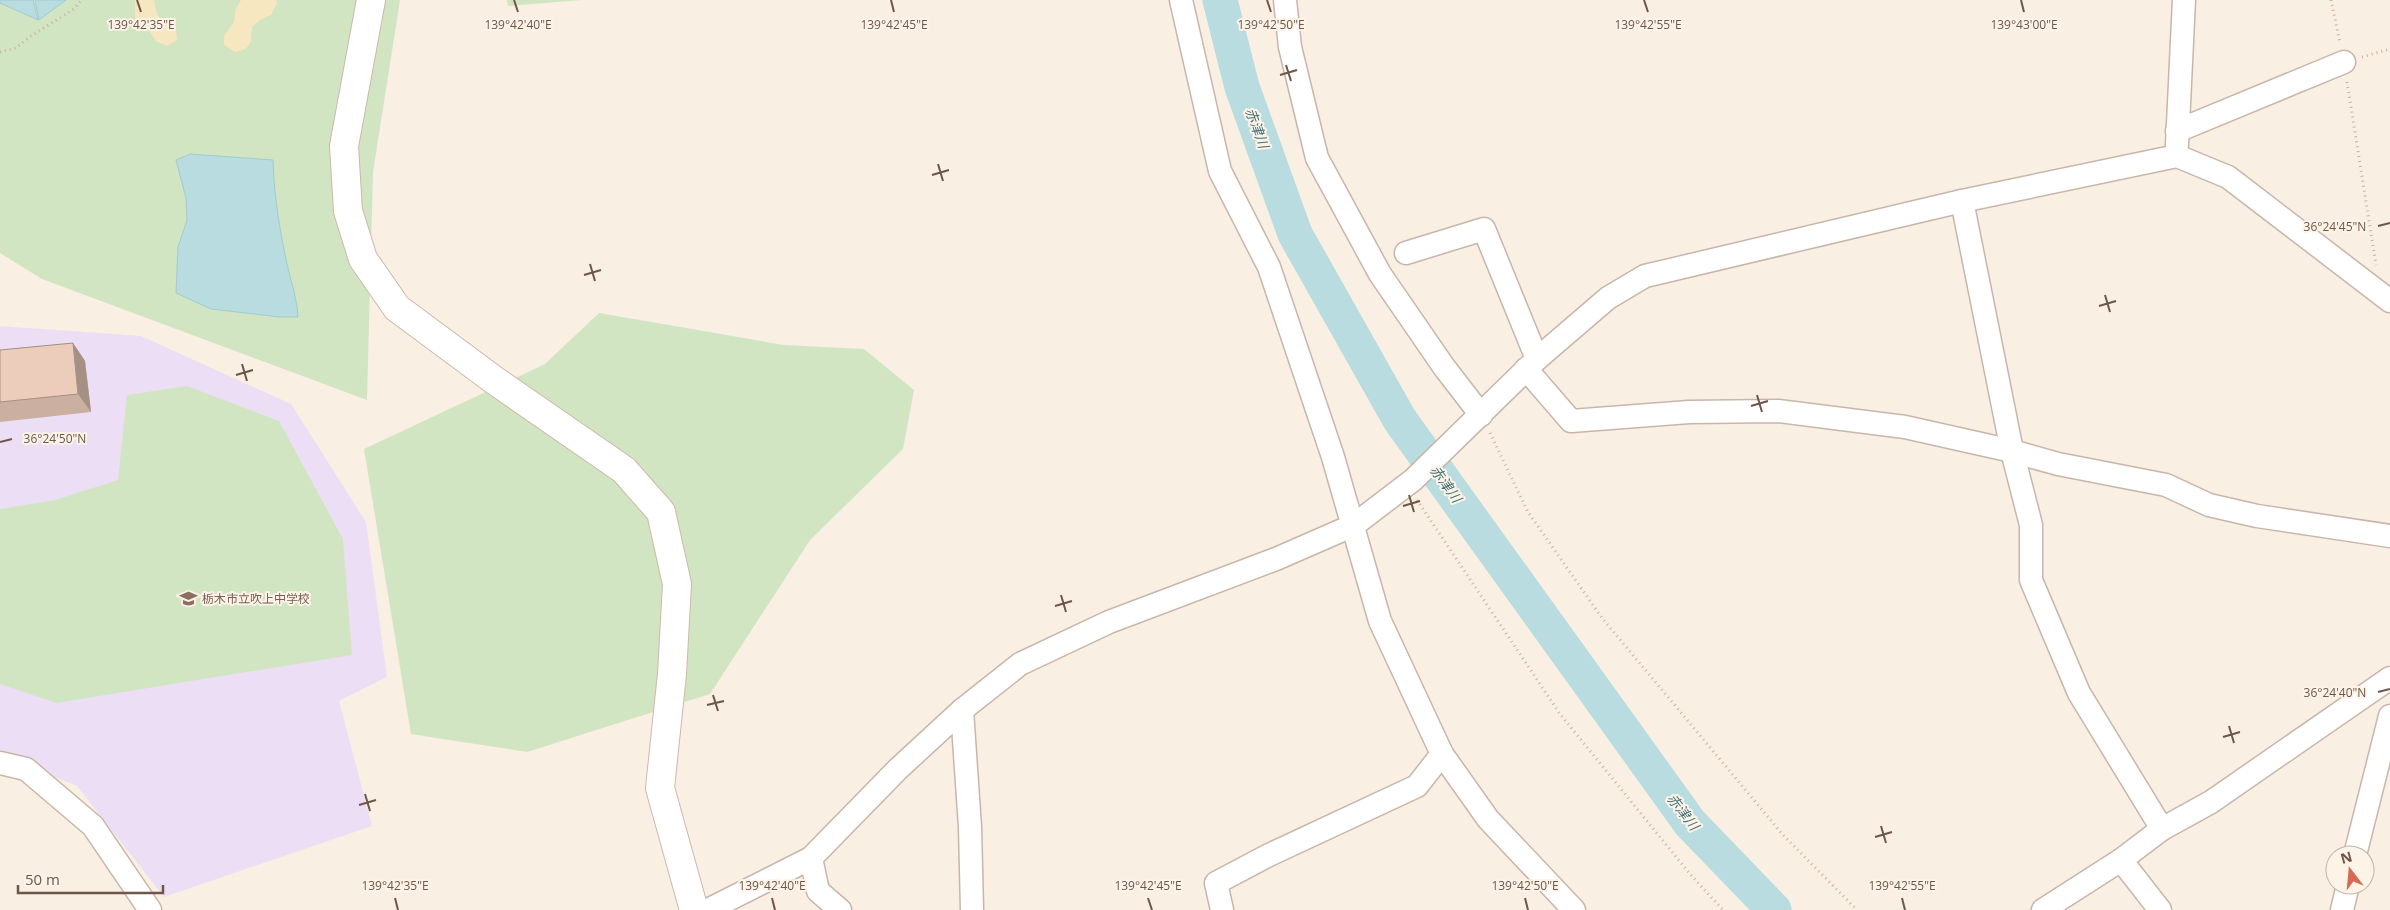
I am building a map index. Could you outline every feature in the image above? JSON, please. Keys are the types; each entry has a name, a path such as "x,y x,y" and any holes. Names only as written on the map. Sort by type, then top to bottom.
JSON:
{"street":[{"path":"371,0 344,146 348,211 363,259 397,308 494,380 624,470 661,512 677,584 672,674 660,788 694,910"},
{"path":"1181,0 1220,171 1269,267 1333,457 1380,621 1442,754 1488,819 1574,910"},
{"path":"1285,0 1290,47 1317,158 1380,274 1444,367 1476,420"},
{"path":"2177,156 2184,0"},
{"path":"2177,131 2344,62"},
{"path":"708,910 810,858 898,769 962,710 1020,664 1100,626 1276,559 1354,525 1410,483 1531,364 1608,298 1645,276 1962,200 2177,156 2228,177 2390,300"},
{"path":"1962,200 2012,451 2031,525 2031,580 2079,693 2162,829"},
{"path":"1406,253 1484,228 1531,364 1571,421 1689,412 1778,411 1905,427 2012,451 2058,464 2166,486 2209,505 2257,516 2390,536"},
{"path":"2043,910 2121,860 2162,829 2211,802 2390,678"},
{"path":"962,710 970,827 972,910"},
{"path":"2358,845 2390,716"},
{"path":"1222,910 1216,883 1268,855 1417,786 1442,754"},
{"path":"0,763 26,769 93,826 150,910"},
{"path":"810,858 818,891 840,910"},
{"path":"2121,860 2160,910"},
{"path":"2342,910 2346,895"}],"path":[{"path":"0,52 16,48 31,36 74,9 81,0"},
{"path":"2331,0 2344,62 2377,264 2365,282"},
{"path":"2344,62 2390,49"},
{"path":"1476,420 1528,512 1602,618 1783,835 1857,910"},
{"path":"1410,483 1560,714 1690,874 1723,910"}],"shaded area":[{"name":"栃木市立吹上中学校","path":"0,326 141,336 291,404 366,522 387,677 339,701 372,826 164,897 77,786 0,755"}],"green space":[{"path":"0,0 400,0 373,172 367,400 42,279 0,253"},
{"path":"507,0 582,0 508,6"},
{"path":"599,313 784,345 864,349 914,390 903,449 810,540 710,694 527,752 411,734 364,449 545,364"},
{"path":"187,386 279,421 343,539 352,655 56,703 0,684 0,509 55,500 118,480 127,395"}],"sand":[{"path":"135,0 154,0 158,16 164,23 174,29 177,40 167,46 156,41 149,31 150,27 135,18"},
{"path":"241,0 276,0 277,3 271,15 260,20 252,27 251,41 246,49 235,52 224,45 224,36 234,22 236,9"}],"water":[{"path":"0,0 33,0 38,20 0,3"},
{"path":"35,0 66,0 39,20"},
{"path":"190,154 273,160 280,228 298,317 280,317 211,309 176,293 178,247 187,220 186,198 176,160"}],"building":[{"path":"73,343 78,394 0,402 0,350"}],"waterway":[{"name":"赤津川","path":"1220,0 1242,87 1295,234 1400,420 1690,823 1774,910"}],"place":[{"name":"栃木市立吹上中学校","path":"188,599"}]}
